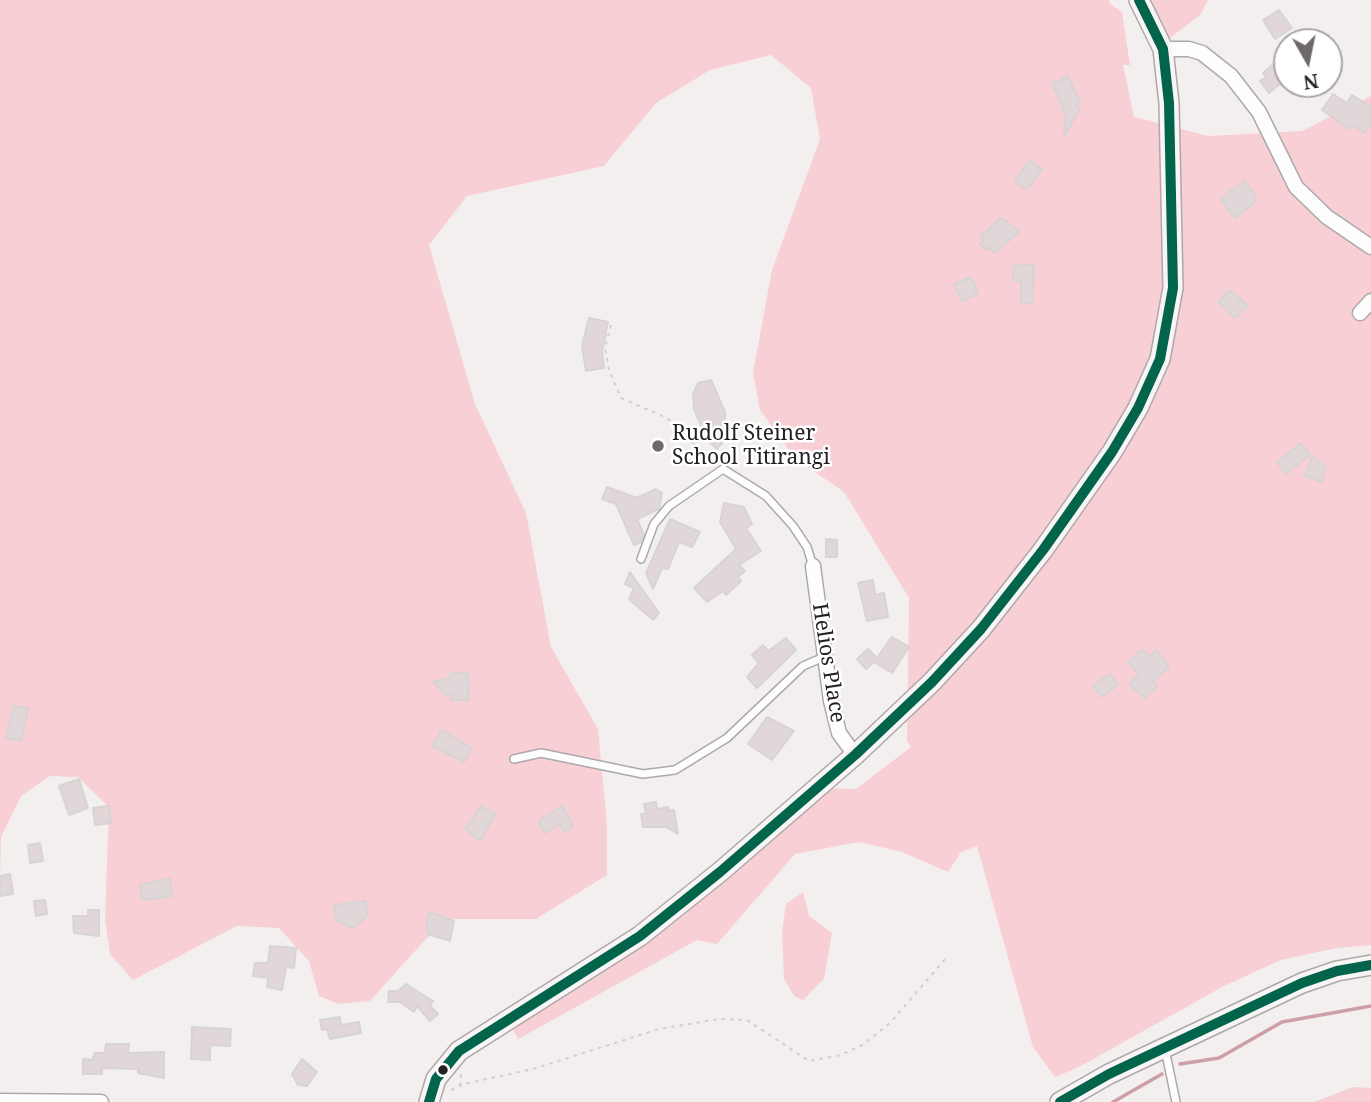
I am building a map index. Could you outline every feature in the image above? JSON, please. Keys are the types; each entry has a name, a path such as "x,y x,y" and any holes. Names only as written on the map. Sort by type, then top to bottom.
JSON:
{"street":[{"path":"430,1099 445,1064 459,1051 640,936 720,872 855,755 981,629 1091,482 1149,388 1168,328 1172,288 1169,103 1163,49 1139,0"},
{"path":"1163,49 1189,49 1202,53 1231,76 1259,112 1296,187 1326,217 1371,247"},
{"path":"1360,313 1371,301"},
{"name":"Helios Place","path":"813,566 824,657 839,733 855,755"},
{"path":"1060,1102 1165,1048 1311,979 1371,965"},
{"path":"0,1101 100,1102"}],"lane":[{"path":"641,559 654,524 669,506 723,469 766,496 800,536 813,566"},
{"path":"514,759 541,753 643,774 675,770 727,738 803,666 824,657"},
{"path":"1165,1048 1176,1102"}],"path":[{"path":"611,325 605,348 609,370 621,398 667,418 708,457"},
{"path":"430,1099 464,1084 533,1069 659,1029 719,1019 747,1020 809,1061 841,1055 864,1044 891,1023 946,958"}],"shaded area":[{"path":"0,0 1109,0 1110,4 1122,12 1130,65 1123,65 1134,117 1208,136 1302,131 1371,96 1371,945 1337,948 1281,960 1226,985 1077,1068 1055,1077 1033,1047 977,846 961,852 948,872 902,852 859,842 795,854 717,944 697,940 518,1039 512,1028 682,917 827,788 856,789 911,747 907,741 909,598 844,492 796,459 760,410 753,373 772,270 820,139 811,88 771,55 710,70 656,103 604,166 467,196 429,245 475,404 526,513 551,647 598,729 607,825 607,875 536,919 444,919 370,1001 338,1004 319,996 309,961 279,928 237,926 133,980 110,954 105,919 109,807 78,777 50,776 21,796 1,837 0,883"},
{"path":"1148,0 1208,0 1200,15 1170,38 1159,25"},
{"path":"803,892 809,916 832,933 824,979 803,1000 794,996 784,979 782,931 786,904"},
{"path":"1353,1087 1371,1088 1371,1102 1314,1102"}],"building":[{"path":"1279,10 1292,28 1273,28 1273,36 1263,20"},
{"path":"1273,64 1273,90 1269,93 1260,81 1266,77 1263,73"},
{"path":"1068,76 1080,103 1076,105 1079,110 1064,136 1066,115 1052,84"},
{"path":"1352,95 1371,107 1371,124 1364,133 1352,125 1349,129 1322,110 1330,98 1339,98 1347,103"},
{"path":"1029,160 1042,169 1027,190 1015,182"},
{"path":"1244,181 1255,195 1254,203 1235,218 1220,199"},
{"path":"1001,218 1020,231 995,253 989,247 986,250 980,243 983,240 980,237"},
{"path":"1034,265 1032,303 1021,303 1021,281 1013,280 1014,266"},
{"path":"971,277 978,294 962,301 954,284"},
{"path":"1230,290 1248,306 1235,318 1218,302"},
{"path":"589,318 608,322 602,352 604,368 586,371 582,346"},
{"path":"711,380 725,412 725,428 730,434 717,449 707,440 694,409 693,394 698,383"},
{"path":"1301,443 1310,455 1285,474 1277,462"},
{"path":"1312,457 1326,467 1321,482 1305,476"},
{"path":"607,487 637,498 656,489 662,493 659,509 637,519 644,535 641,542 634,545 616,504 602,499"},
{"path":"724,503 744,507 752,524 746,528 761,551 739,565 745,571 738,577 741,581 726,595 723,591 707,602 694,588 736,549 720,522"},
{"path":"670,519 700,532 692,547 679,542 668,569 662,568 653,589 646,573"},
{"path":"826,539 837,540 837,557 826,557"},
{"path":"630,572 659,613 653,620 629,599 634,588 625,584"},
{"path":"873,580 875,595 884,593 888,617 867,621 858,583"},
{"path":"892,637 909,647 892,673 874,662 866,669 857,659 868,649 877,658"},
{"path":"786,638 796,650 757,688 747,677 759,663 752,655 763,645 768,651"},
{"path":"1142,650 1149,657 1157,650 1169,667 1153,682 1157,687 1145,698 1129,684 1139,675 1128,662"},
{"path":"451,672 469,674 468,700 451,700 451,695 446,695 433,682 450,678"},
{"path":"1110,674 1118,685 1101,697 1093,685"},
{"path":"14,706 28,708 21,741 6,738"},
{"path":"767,717 794,731 772,760 748,744"},
{"path":"442,730 472,748 464,762 432,746"},
{"path":"79,779 88,808 69,815 59,786"},
{"path":"656,802 657,809 668,807 669,811 674,810 678,834 666,827 643,827 641,814 646,814 644,804"},
{"path":"109,806 111,823 95,825 93,808"},
{"path":"481,806 495,814 480,841 465,829"},
{"path":"562,806 573,826 564,832 559,824 545,833 538,821"},
{"path":"40,843 43,861 30,863 28,845"},
{"path":"10,874 13,894 0,896 0,876"},
{"path":"170,879 172,896 142,900 140,885"},
{"path":"45,900 47,914 36,916 34,901"},
{"path":"365,901 368,915 353,928 336,920 334,905"},
{"path":"88,910 99,910 99,936 74,933 73,916 88,916"},
{"path":"429,912 454,921 450,941 428,934 430,931 426,929"},
{"path":"270,946 296,948 294,968 286,967 282,990 267,987 268,978 253,976 255,963 268,963"},
{"path":"406,984 433,1001 430,1006 438,1014 430,1021 417,1006 414,1012 400,1002 388,1002 389,991 398,991"},
{"path":"340,1017 341,1025 359,1022 361,1033 330,1039 327,1029 322,1030 320,1020"},
{"path":"192,1027 231,1029 230,1046 210,1045 210,1060 191,1059"},
{"path":"106,1044 129,1044 128,1053 164,1052 164,1078 138,1073 138,1069 102,1068 102,1074 83,1074 83,1059 92,1060 95,1053 105,1053"},
{"path":"302,1059 317,1072 307,1086 298,1085 292,1074"}],"waterway":[{"path":"1180,1064 1219,1058 1282,1022 1371,1006"},
{"path":"1113,1102 1162,1074"}],"transit line":[{"path":"429,1102 436,1079 459,1051 640,936 720,872 855,755 932,682 981,629 1043,550 1112,452 1138,408 1160,359 1173,288 1169,103 1163,49 1139,0"},
{"path":"1060,1102 1109,1074 1302,983 1337,971 1371,965"}],"place":[{"name":"Rudolf Steiner School Titirangi","path":"658,446"}]}
